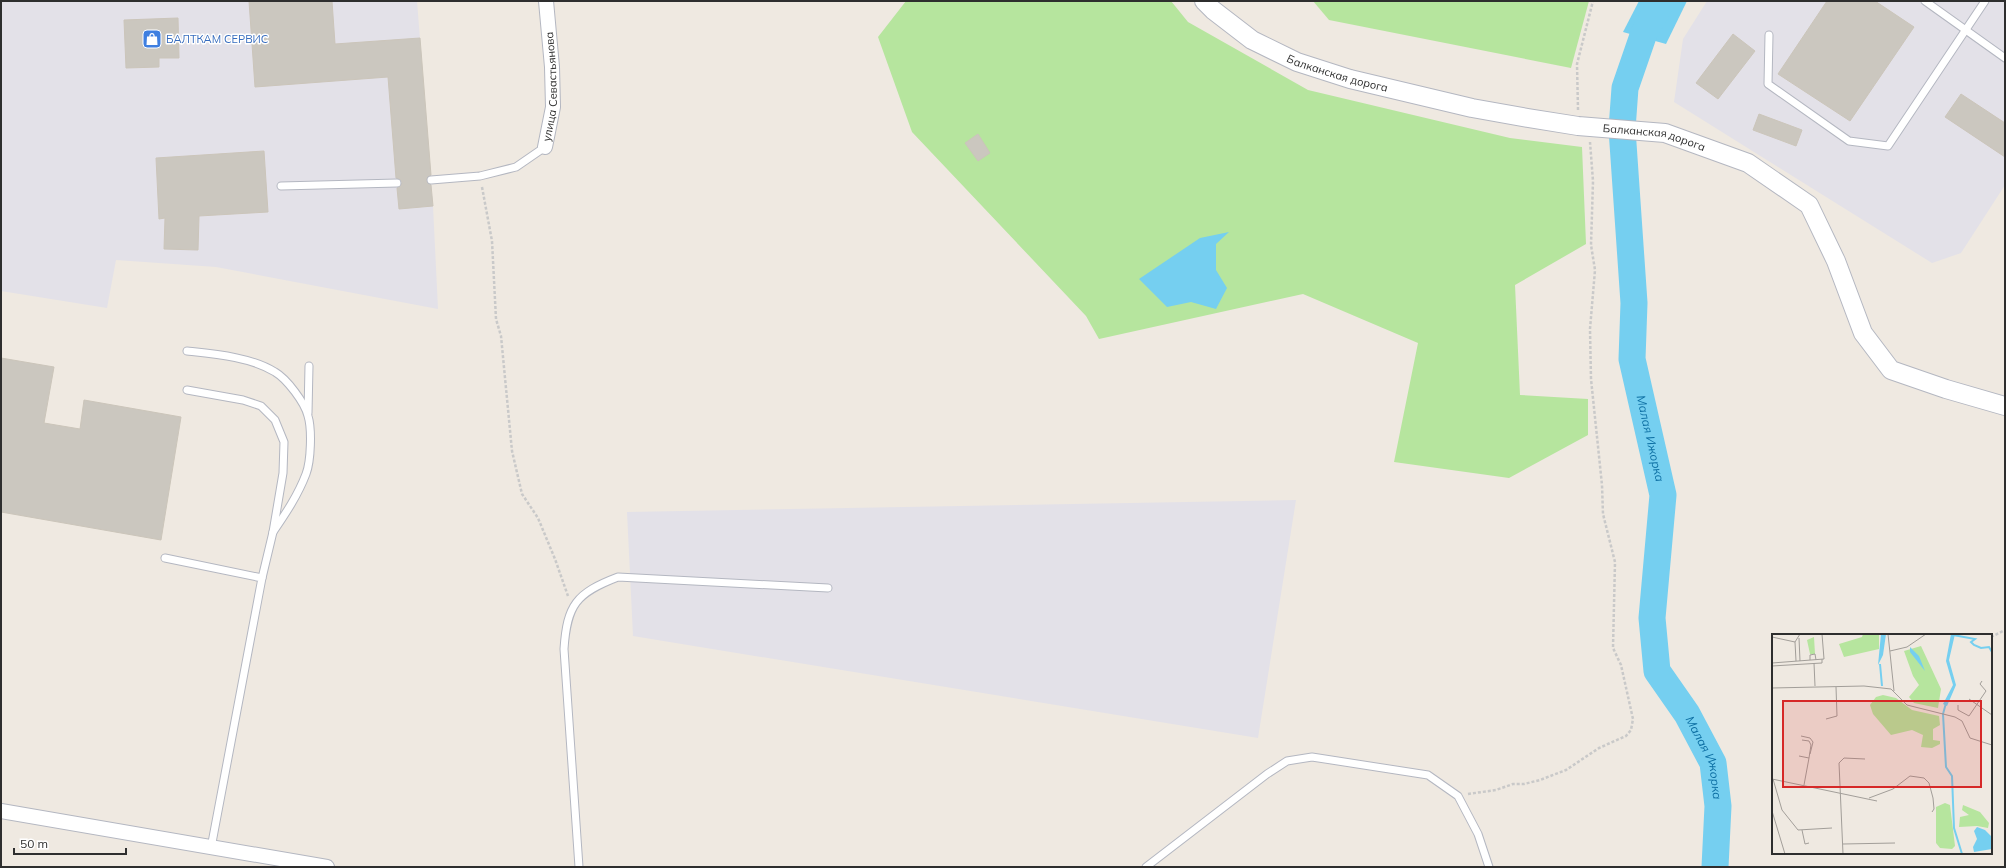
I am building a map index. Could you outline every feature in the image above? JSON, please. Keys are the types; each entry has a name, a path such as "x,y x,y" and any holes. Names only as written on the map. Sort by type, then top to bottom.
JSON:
{"street":[{"name":"улица Севастьянова","path":"545,147 553,107 552,67 546,1"},
{"name":"Балканская дорога","path":"1204,1 1212,10 1252,40 1297,62 1350,79 1472,108 1585,127 1665,133 1748,163 1809,205 1836,261 1863,333 1891,370 1946,389 2005,406"},
{"path":"1,811 327,867"}],"lane":[{"path":"1925,1 2005,58"},
{"path":"1769,35 1768,84 1849,141 1888,146 1985,1"},
{"path":"431,180 480,176 516,167 545,147"},
{"path":"281,186 397,183"},
{"path":"187,350 224,355 276,373 298,395 308,416"},
{"path":"273,532 296,498 307,472 310,440 308,416 309,366"},
{"path":"187,390 243,400 261,406 275,420 284,442 283,473 273,532 262,578 211,848"},
{"path":"165,558 262,578"},
{"path":"579,867 564,649 566,628 570,612 580,596 590,589 618,577 828,588"},
{"path":"1146,867 1266,774 1287,760 1312,756 1428,775 1458,796 1478,834 1489,867"}],"path":[{"path":"1458,796 1496,790 1513,784 1524,784 1540,780 1566,770 1598,748 1626,736 1631,730 1633,719 1621,665 1612,648 1615,562 1603,514 1602,485 1591,379 1590,329 1595,270 1591,245 1593,181 1577,64 1593,1"},
{"path":"480,176 492,241 496,319 501,336 512,451 522,494 538,518 566,586 570,612"},
{"path":"1992,636 2005,630"}],"shaded area":[{"path":"1,1 417,1 433,206 438,309 216,267 116,260 107,308 1,291"},
{"path":"1707,1 2005,1 2005,185 1961,253 1932,263 1674,102 1683,39"},
{"path":"1296,500 1258,738 633,636 627,512"}],"green space":[{"path":"906,1 1171,1 1188,22 1308,90 1510,138 1582,147 1586,244 1515,285 1520,395 1588,399 1588,435 1509,478 1394,462 1418,343 1303,294 1099,339 1086,316 912,132 878,37"},
{"path":"1313,1 1589,1 1571,68 1329,20"}],"water":[{"path":"1639,1 1687,1 1666,44 1623,32"},
{"path":"1229,232 1216,244 1216,270 1227,288 1216,309 1191,302 1167,307 1139,279 1200,238"}],"building":[{"path":"249,1 332,1 335,44 420,38 431,175 426,181 431,185 433,206 399,209 397,188 401,186 402,182 400,179 396,178 388,77 255,87"},
{"path":"1827,1 1875,1 1914,27 1850,121 1778,74"},
{"name":"БАЛТКАМ СЕРВИС","path":"178,18 179,58 159,58 159,67 126,68 124,20"},
{"path":"1733,34 1755,51 1718,99 1696,83"},
{"path":"1961,94 2005,123 2005,157 1945,117"},
{"path":"1759,114 1802,130 1796,146 1753,130"},
{"path":"978,134 990,153 978,161 965,143"},
{"path":"264,151 268,212 199,216 198,250 164,249 165,218 159,219 156,158"},
{"path":"1,358 54,367 44,423 80,429 84,400 181,417 161,540 1,512"}],"waterway":[{"name":"Малая Ижорка","path":"1662,1 1644,33 1625,88 1622,129 1634,303 1632,359 1663,495 1652,618 1657,671 1687,714 1713,763 1718,806 1715,867"}],"place":[{"name":"БАЛТКАМ СЕРВИС","path":"152,39"}]}
